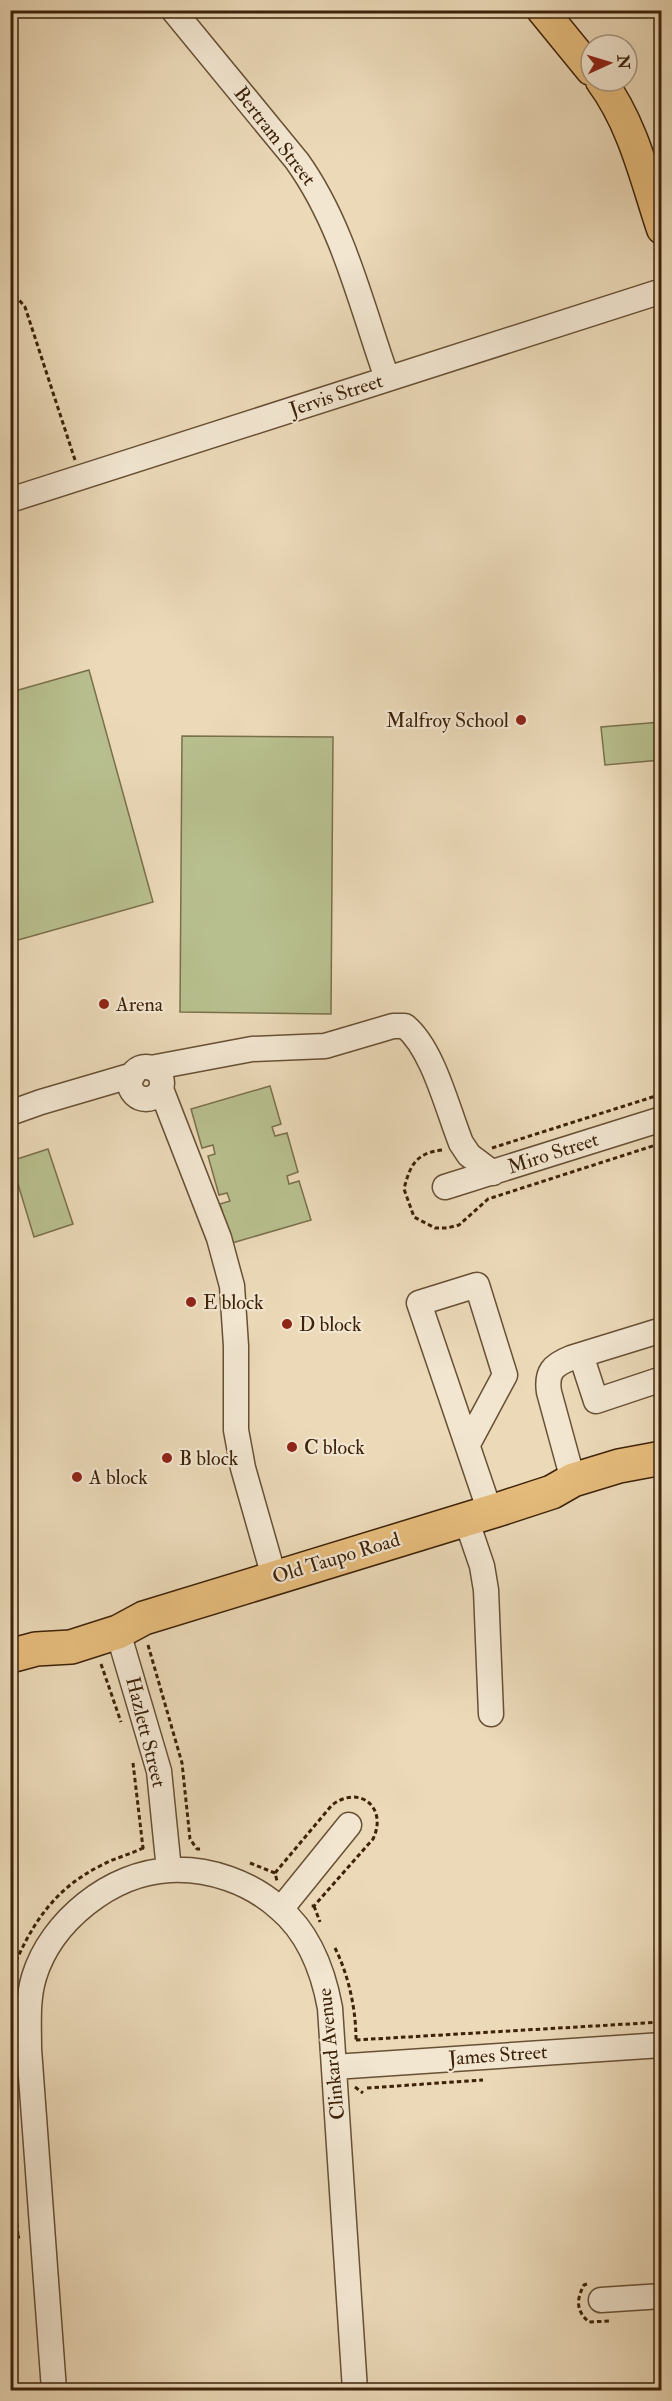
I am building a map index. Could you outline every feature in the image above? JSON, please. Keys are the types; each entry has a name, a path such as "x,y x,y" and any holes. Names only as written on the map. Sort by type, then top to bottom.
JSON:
{"highway":[{"name":"Old Taupo Road","path":"10,1656 36,1649 71,1647 118,1632 144,1618 552,1492 573,1480 619,1466 662,1458"}],"main road":[{"path":"542,10 579,55"},
{"path":"609,93 629,128 662,229"}],"street":[{"name":"Bertram Street","path":"173,10 314,184 337,232 387,378"},
{"name":"Jervis Street","path":"10,500 662,291"},
{"path":"10,1113 252,1049 325,1046 393,1026 405,1026 425,1049 461,1143 470,1155 493,1173"},
{"path":"148,1077 219,1238 232,1286 236,1346 236,1430 243,1468 274,1577"},
{"name":"Miro Street","path":"445,1187 662,1119"},
{"path":"468,1444 505,1375 477,1285 419,1303 468,1444 486,1590 491,1714"},
{"path":"573,1480 562,1445 548,1381 550,1370 557,1364 581,1355 662,1330"},
{"path":"581,1355 596,1401 662,1379"},
{"name":"Hazlett Street","path":"118,1632 159,1771 169,1870"},
{"path":"281,1909 349,1825"},
{"name":"Clinkard Avenue","path":"54,2391 29,2049 29,2002 34,1977 55,1935 69,1918 88,1902 125,1881 169,1870 197,1871 221,1876 261,1894 281,1909 309,1945 319,1966 330,2008 355,2391"},
{"name":"James Street","path":"334,2067 662,2045"},
{"path":"601,2300 662,2296"}],"path":[{"path":"10,290 25,307 81,478"},
{"path":"470,1155 662,1094"},
{"path":"97,1662 103,1665 124,1730"},
{"path":"133,1759 143,1848 152,1853"},
{"path":"356,2040 662,2022"},
{"path":"367,2088 483,2080"},
{"path":"10,2126 18,2237"}],"green space":[{"path":"89,670 153,902 11,942 11,692"},
{"path":"661,722 661,760 605,765 601,727"},
{"path":"182,736 333,737 331,1014 180,1012"},
{"path":"270,1086 281,1124 272,1127 275,1136 287,1133 298,1172 287,1176 289,1184 299,1181 311,1220 232,1243 220,1204 230,1201 227,1193 219,1195 208,1156 215,1154 213,1145 202,1148 191,1109"},
{"path":"48,1149 73,1224 34,1237 11,1161"}],"place":[{"name":"Malfroy School","path":"521,720"},
{"name":"Arena","path":"104,1004"},
{"name":"E block","path":"191,1302"},
{"name":"D block","path":"287,1324"},
{"name":"C block","path":"292,1447"},
{"name":"B block","path":"167,1458"},
{"name":"A block","path":"77,1477"}]}
